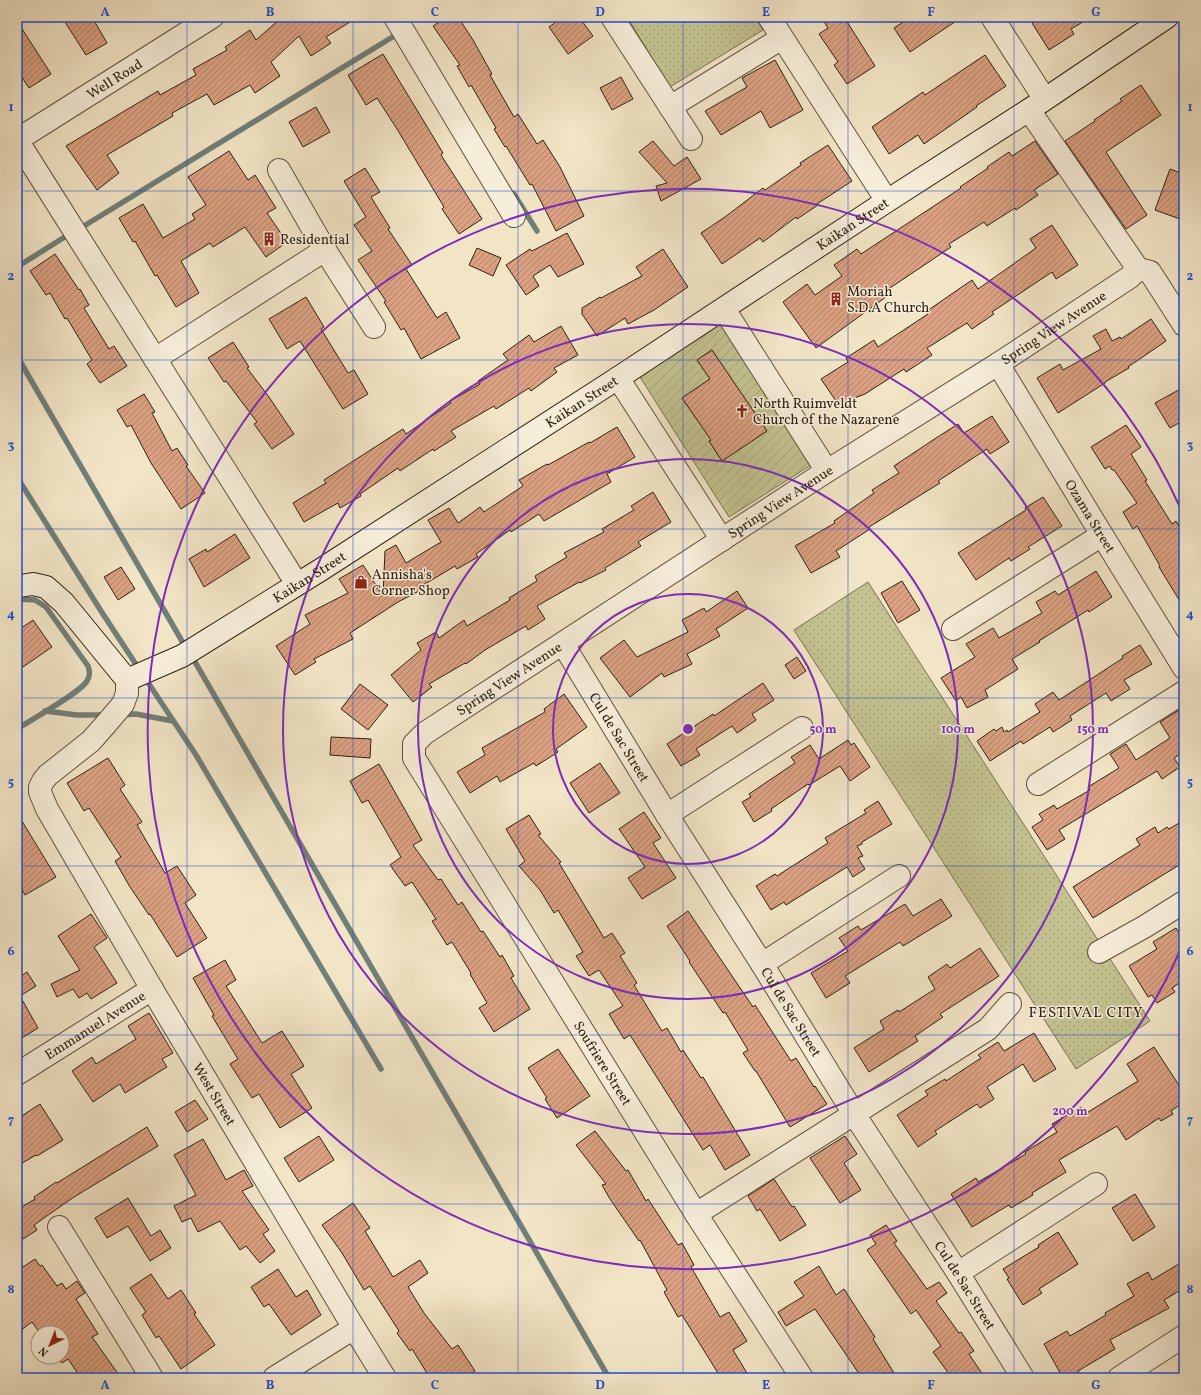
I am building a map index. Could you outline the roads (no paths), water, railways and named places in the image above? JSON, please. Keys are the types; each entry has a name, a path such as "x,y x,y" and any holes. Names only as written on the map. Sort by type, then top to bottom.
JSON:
{"street":[{"name":"Well Road","path":"17,140 212,17"},
{"path":"395,17 514,216"},
{"path":"612,17 691,139"},
{"path":"769,17 887,200"},
{"path":"992,17 1036,104 1144,271 1184,325"},
{"name":"Kaikan Street","path":"127,680 182,656 297,584 724,309 887,200 1167,17"},
{"path":"670,107 782,38"},
{"path":"17,140 297,584"},
{"path":"279,170 325,250 374,327"},
{"path":"155,359 325,250"},
{"name":"Spring View Avenue","path":"414,744 425,734 827,471 998,364 1130,277 1144,271"},
{"path":"724,309 827,471"},
{"name":"Ozama Street","path":"998,364 1184,668"},
{"path":"618,378 722,540"},
{"path":"953,629 1102,536"},
{"path":"17,587 33,584 46,587 64,603 127,680"},
{"name":"Cul de Sac Street","path":"563,644 667,815 762,964 854,1114 958,1273 1023,1378"},
{"name":"West Street","path":"127,680 127,693 123,704 91,741 48,775 40,787 40,792 47,809 152,989 354,1328 386,1378"},
{"path":"1038,784 1184,692"},
{"path":"667,815 802,728"},
{"name":"Soufriere Street","path":"414,744 414,758 696,1214 802,1378"},
{"path":"762,964 899,876"},
{"path":"1100,952 1184,902"},
{"name":"Emmanuel Avenue","path":"17,1074 152,989"},
{"path":"696,1214 988,1029 1010,1004"},
{"path":"958,1273 1096,1184"},
{"path":"59,1227 152,1378"},
{"path":"274,1378 354,1328"},
{"path":"1119,1378 1184,1336"}],"waterway":[{"path":"79,229 399,33"},
{"path":"514,194 537,231"},
{"path":"17,267 71,233"},
{"path":"17,356 186,648"},
{"path":"17,477 139,669"},
{"path":"17,600 35,600 46,607 88,666 89,670 89,677 83,686 55,706 17,729"},
{"path":"191,655 609,1378"},
{"path":"145,678 196,755 381,1069"},
{"path":"45,711 77,715 105,715"},
{"path":"122,715 136,714 173,721"}],"place":[{"name":"Residential","path":"269,239"},
{"name":"Moriah S.D.A Church","path":"836,299"},
{"name":"North Ruimveldt Church of the Nazarene","path":"742,411"},
{"name":"Annisha's Corner Shop","path":"361,582"}],"district":[{"name":"FESTIVAL CITY","path":"1086,1012"}]}
